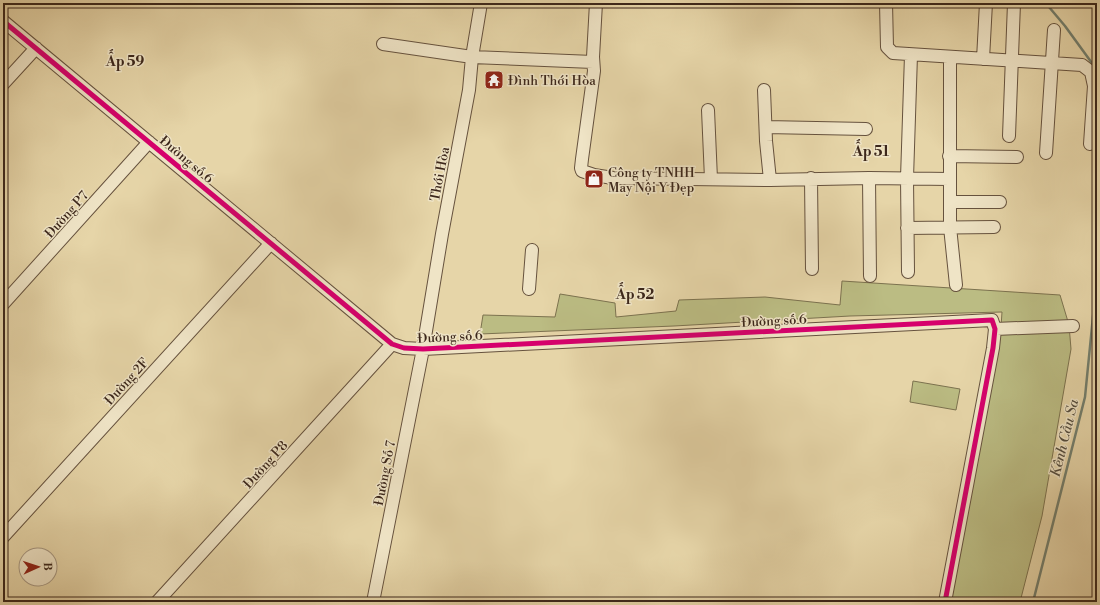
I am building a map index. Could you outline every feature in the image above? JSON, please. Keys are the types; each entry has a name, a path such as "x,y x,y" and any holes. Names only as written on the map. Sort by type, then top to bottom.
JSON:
{"street":[{"name":"Thới Hòa","path":"423,350 442,234 469,90 472,57 481,3"},
{"path":"596,3 593,62 594,71 582,159 582,171 594,175 613,178 770,180 811,178 950,179"},
{"path":"886,3 887,47 893,53 1082,65 1091,72 1094,86 1090,144"},
{"path":"983,59 986,3"},
{"path":"1009,136 1014,3"},
{"name":"Đường số 6","path":"3,21 392,344 404,348 423,350 993,324 1073,326"},
{"path":"1046,153 1054,30"},
{"path":"383,44 472,57 593,62"},
{"path":"3,84 36,48"},
{"path":"908,272 907,178 911,55"},
{"path":"950,57 950,227 956,285"},
{"path":"764,90 770,180"},
{"path":"708,110 711,179"},
{"path":"766,128 866,129"},
{"name":"Đường P7","path":"3,304 149,142"},
{"path":"950,156 1017,156"},
{"path":"811,178 812,269"},
{"path":"869,178 870,276"},
{"path":"950,202 1000,202"},
{"path":"907,228 994,228"},
{"name":"Đường 2F","path":"3,537 271,243"},
{"path":"529,289 532,250"},
{"path":"945,602 989,370 993,324"},
{"name":"Đường P8","path":"157,602 392,344"},
{"name":"Đường Số 7","path":"373,602 423,350"}],"green space":[{"path":"842,281 1060,295 1069,325 1071,349 1042,516 1020,602 951,602 1001,327 1002,312 850,316 674,326 480,334 483,315 555,317 560,294 615,303 616,317 676,311 679,300 765,297 840,305"},
{"path":"913,381 960,389 956,410 910,402"}],"waterway":[{"name":"Kênh Cầu Sa","path":"1049,3 1049,7 1065,26 1097,70"},
{"name":"Kênh Cầu Sa","path":"1033,602 1085,397 1097,276"}],"cycle path":[{"path":"3,21 392,344 404,348 423,349 992,320 995,329 993,348 945,602"}],"place":[{"name":"Đình Thới Hòa","path":"494,80"},
{"name":"Công ty TNHH May Nội Y Đẹp","path":"594,179"}],"district":[{"name":"Ấp 59","path":"125,61"},
{"name":"Ấp 51","path":"871,151"},
{"name":"Ấp 52","path":"635,294"}]}
